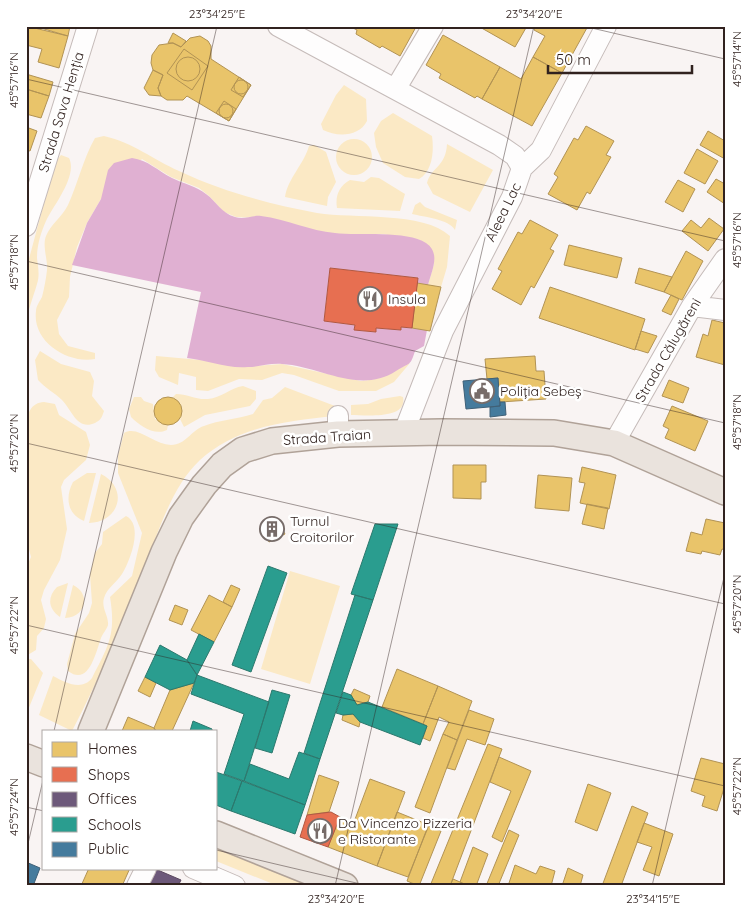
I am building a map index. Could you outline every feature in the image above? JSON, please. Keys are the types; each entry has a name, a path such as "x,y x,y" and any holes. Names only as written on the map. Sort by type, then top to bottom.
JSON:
{"main road":[{"name":"Strada Traian","path":"92,730 164,552 181,517 204,485 222,466 243,450 338,425 404,432 554,434 614,444 725,492"},
{"path":"26,757 42,763"},
{"path":"218,835 345,886"}],"street":[{"name":"Strada Sava Henția","path":"26,226 88,26"},
{"name":"Aleea Lac","path":"278,26 499,144 515,156 522,168 512,197 443,331 404,432"},
{"path":"396,88 433,26"},
{"path":"522,168 533,160 541,150 606,26"},
{"name":"Strada Călugăreni","path":"614,444 692,306 725,259"},
{"path":"692,306 725,310"},
{"path":"137,886 145,870"},
{"path":"198,870 235,886"}],"shaded area":[{"path":"344,85 366,99 367,121 359,130 353,133 335,134 323,130 321,124 336,95"},
{"path":"393,113 432,136 433,148 430,166 419,179 405,177 383,163 376,147 374,133 381,121"},
{"path":"104,136 134,147 196,178 230,191 282,206 332,215 406,219 438,228 450,236 447,267 441,287 428,285 434,264 420,240 382,234 337,234 313,231 274,219 236,217 224,212 199,188 171,177 142,159 101,199 87,223 77,247 70,277 69,297 57,320 59,334 68,346 95,353 95,359 85,360 63,354 46,341 36,322 36,309 42,297 47,270 45,240 51,228 68,205 95,138"},
{"path":"354,139 361,140 367,144 371,150 371,164 367,170 361,174 354,175 347,174 341,170 337,164 336,157 337,150 341,144 347,140"},
{"path":"447,144 493,170 470,212 433,194 427,183 444,158"},
{"path":"314,145 326,152 336,182 328,197 327,206 285,197 289,184 304,159 309,146"},
{"path":"61,155 69,158 71,165 70,173 64,191 46,221 41,234 37,253 38,281 26,325 26,270 55,162"},
{"path":"132,158 143,161 172,178 202,191 223,210 235,217 261,216 326,232 407,236 426,243 431,247 434,257 428,285 417,283 418,278 330,268 324,321 355,325 354,330 375,332 376,328 401,330 401,327 427,330 424,346 415,351 412,360 407,365 382,378 368,380 354,380 282,364 240,367 225,366 187,358 201,292 72,265 87,223 101,199 108,170 114,163"},
{"path":"371,177 379,178 405,194 400,211 337,208 337,195 343,185 350,180 364,182"},
{"path":"420,202 425,207 457,220 455,230 452,226 442,221 412,214 415,205"},
{"path":"40,351 61,364 90,372 94,381 92,396 104,411 99,421 89,425 79,422 62,400 38,380 35,360"},
{"path":"156,356 201,360 241,367 282,364 361,381 380,377 410,363 394,382 376,391 339,391 294,375 282,373 262,380 239,379 208,391 196,390 196,377 179,373 178,385 159,377 155,370"},
{"path":"243,386 256,391 256,399 250,406 205,415 184,427 180,419 182,406 173,397 176,394 208,399"},
{"path":"285,387 335,406 335,416 281,423 247,432 230,439 200,460 180,484 172,499 109,653 72,730 39,715 53,676 68,683 79,685 88,682 92,678 110,639 112,610 110,597 132,576 142,533 118,473 118,456 124,433 129,431 141,433 165,444 181,443 199,428 216,422 253,414 263,400 272,398"},
{"path":"134,397 141,397 144,401 153,404 155,419 168,425 167,430 162,432 152,431 143,427 131,417 129,409"},
{"path":"403,397 403,404 399,410 392,413 384,415 351,415 351,405 368,404 381,399"},
{"path":"44,402 55,404 59,415 86,432 90,445 86,460 64,480 61,487 67,529 60,560 44,590 41,600 46,619 44,628 37,636 36,650 26,656 26,568 31,557 26,538 26,424 33,406"},
{"path":"87,473 96,473 84,521 78,518 71,510 68,499 73,482"},
{"path":"101,474 110,480 115,487 118,495 117,503 114,511 108,517 89,523"},
{"path":"126,516 134,527 135,535 132,552 122,574 107,591 104,598 103,602 108,625 101,638 94,659 86,671 81,675 75,675 68,671 67,664 75,634 89,613 92,603 90,575 95,553 102,544 103,532"},
{"path":"290,571 340,586 310,684 261,669"},
{"path":"68,583 60,617 51,607 50,599 57,587"},
{"path":"73,585 83,594 84,605 77,614 65,618"},
{"path":"26,659 31,659 43,673 28,710 26,709"},
{"path":"218,847 313,886 278,886 218,862"}],"building: Homes":[{"path":"26,26 68,36 59,68 38,62 42,49 26,45"},
{"path":"34,26 70,26 68,36"},
{"path":"478,26 527,26 515,47"},
{"path":"536,26 588,26 562,73 533,57 545,36 534,30"},
{"path":"351,27 416,27 400,56 382,46 380,48 356,34 357,30"},
{"path":"173,33 186,41 181,47 168,43"},
{"path":"443,35 500,67 482,99 477,96 475,98 439,78 441,74 426,65"},
{"path":"200,36 208,41 211,46 211,59 251,85 229,121 187,96 183,100 167,100 161,96 158,88 163,75 153,70 151,63 152,55 159,45 173,43 181,47 190,38"},
{"path":"184,49 208,66 192,90 167,73"},
{"path":"188,57 197,60 200,69 197,78 188,81 179,78 176,69 179,60"},
{"path":"533,57 562,73 532,126 482,99 500,67 521,79"},
{"path":"153,70 163,75 158,88 161,96 149,95 144,88"},
{"path":"26,74 53,82 49,96 26,89"},
{"path":"239,77 251,85 243,97 231,90"},
{"path":"241,80 246,82 248,87 246,92 241,94 236,92 234,87 236,82"},
{"path":"26,89 49,96 41,118 26,114"},
{"path":"224,101 236,109 229,121 216,113"},
{"path":"226,104 231,106 233,111 231,116 226,118 221,116 219,111 221,106"},
{"path":"586,126 614,141 606,155 611,157 590,194 587,192 577,210 548,194 558,177 554,174 574,138 578,140"},
{"path":"26,127 37,131 30,151 26,150"},
{"path":"708,131 725,141 725,159 700,145"},
{"path":"697,149 718,161 705,184 684,173"},
{"path":"716,179 725,184 725,204 707,192"},
{"path":"678,180 695,189 683,212 665,202"},
{"path":"709,218 724,229 708,251 682,231 691,220 701,228"},
{"path":"530,220 558,235 550,249 554,251 534,288 531,286 521,305 492,289 502,271 498,269 518,232 522,234"},
{"path":"569,245 622,258 617,278 564,265"},
{"path":"686,251 703,261 682,300 664,292"},
{"path":"639,268 672,277 664,292 635,283"},
{"path":"417,283 441,287 430,331 412,328"},
{"path":"550,287 645,319 635,350 539,318"},
{"path":"671,295 679,299 671,315 662,311"},
{"path":"712,320 725,323 725,365 696,357 703,334 708,336"},
{"path":"641,331 657,336 648,353 635,349"},
{"path":"535,356 536,371 544,371 546,399 500,402 498,378 487,379 485,359"},
{"path":"669,380 689,388 683,403 662,396"},
{"path":"168,397 178,401 182,411 178,421 168,425 158,421 154,411 158,401"},
{"path":"672,406 708,421 695,451 665,438 669,429 663,426"},
{"path":"453,465 486,465 486,482 481,482 481,499 453,498"},
{"path":"582,467 616,475 609,509 580,503 585,483 579,482"},
{"path":"538,475 572,478 569,511 535,508"},
{"path":"587,504 608,508 604,529 582,524"},
{"name":"Turnul Croitorilor","path":"276,518 285,534 269,542 261,525"},
{"path":"706,519 725,523 725,550 722,549 720,555 702,551 701,554 686,551 691,532 702,535"},
{"path":"231,585 240,589 232,607 223,602"},
{"path":"209,595 232,607 214,642 191,630"},
{"path":"175,605 188,610 182,625 169,620"},
{"path":"397,669 438,686 423,724 382,707"},
{"path":"145,677 156,683 150,697 138,691"},
{"path":"194,683 172,730 155,730 154,728 170,690"},
{"path":"438,686 472,701 457,740 443,734 449,722 439,717 430,741 423,738 427,726 423,724"},
{"path":"354,689 370,696 368,702 357,705 351,695"},
{"path":"469,710 494,719 485,745 467,739 455,770 447,768"},
{"path":"353,714 360,722 359,727 342,720 343,715"},
{"path":"128,717 155,730 122,730"},
{"path":"443,734 457,740 430,813 415,807"},
{"path":"488,744 502,749 450,886 430,886"},
{"path":"499,757 531,771 502,842 492,837 511,791 490,782"},
{"path":"701,758 725,764 725,785 717,811 702,806 705,796 691,791"},
{"path":"319,775 339,782 329,812 307,815"},
{"path":"370,779 405,792 377,866 328,847 340,817 354,822"},
{"path":"588,784 611,793 597,831 575,822"},
{"path":"632,806 648,813 621,886 602,886"},
{"path":"397,812 429,825 408,877 377,866"},
{"path":"644,823 673,834 659,876 643,870 652,847 637,842"},
{"path":"428,826 441,831 419,886 407,881"},
{"path":"509,830 519,835 498,886 486,886"},
{"path":"473,847 488,854 476,886 468,886 460,882"},
{"path":"515,865 536,874 540,866 555,871 551,886 508,886"},
{"path":"568,868 583,875 580,886 562,886"},
{"path":"88,870 129,870 122,886 81,886"},
{"path":"453,879 460,882 468,886 450,886"}],"building: Shops":[{"path":"330,268 418,278 412,328 401,327 401,330 376,328 376,332 354,330 355,325 324,321"},
{"path":"331,812 340,817 328,847 300,837 307,815"}],"building: Offices":[{"path":"152,870 158,870 181,880 178,886 145,886"}],"building: Schools":[{"path":"375,524 398,524 373,600 351,594"},
{"path":"268,566 287,573 251,672 232,665"},
{"path":"355,595 373,600 320,759 304,753"},
{"path":"199,634 214,642 197,675 187,660"},
{"path":"160,645 187,660 197,675 194,683 170,690 145,677"},
{"path":"197,675 269,702 244,781 224,774 244,714 191,694"},
{"path":"272,690 290,695 272,753 255,748"},
{"path":"343,692 351,695 357,705 368,702 427,726 420,745 360,722 353,714 343,715 336,713"},
{"path":"193,721 212,729 212,730 190,730"},
{"path":"299,752 320,759 305,805 244,781 250,764 289,779"},
{"path":"218,773 242,781 231,811 218,806"},
{"path":"242,781 305,805 295,834 231,811"}],"building: Public":[{"name":"Poliția Sebeș","path":"498,378 500,406 466,409 463,381"},
{"path":"500,402 505,402 506,415 490,417 490,407 500,406"},
{"path":"26,862 40,868 33,886 26,886"}],"place":[{"name":"Insula","path":"370,299"},
{"name":"Poliția Sebeș","path":"482,391"},
{"name":"Turnul Croitorilor","path":"272,529"},
{"name":"Da Vincenzo Pizzeria e Ristorante","path":"320,831"}]}
